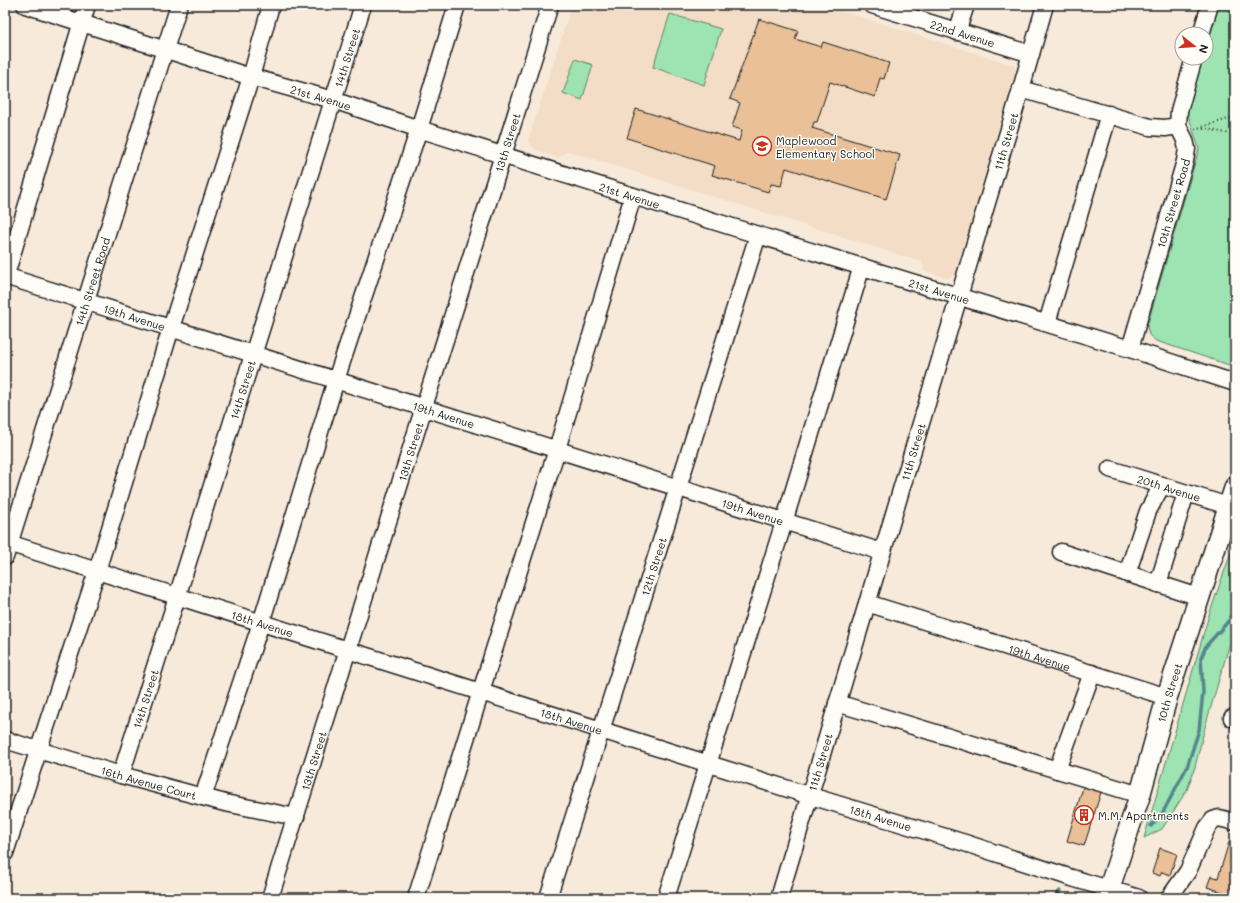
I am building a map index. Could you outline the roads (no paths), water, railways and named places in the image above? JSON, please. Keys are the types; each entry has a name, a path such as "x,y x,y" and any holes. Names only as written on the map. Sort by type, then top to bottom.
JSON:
{"main road":[{"name":"10th Street","path":"1107,894 1140,795 1167,697 1235,487"}],"street":[{"name":"21st Avenue","path":"25,5 1235,383"},
{"path":"5,277 88,5"},
{"name":"14th Street Road","path":"6,548 86,302 179,5"},
{"path":"5,854 97,571 171,328 251,76 271,5"},
{"name":"14th Street","path":"121,775 252,354 363,5"},
{"path":"203,797 261,623 336,380 457,5"},
{"name":"13th Street","path":"270,898 550,5"},
{"path":"957,32 966,5"},
{"name":"11th Street","path":"779,898 1045,5"},
{"path":"1203,26 1210,5"},
{"name":"22nd Avenue","path":"881,6 957,32 1031,54"},
{"path":"1021,89 1150,127 1185,128 1179,111 1192,66"},
{"path":"1047,324 1109,114"},
{"name":"10th Street Road","path":"1130,349 1185,161 1187,149 1185,128"},
{"path":"416,898 557,450 633,196"},
{"name":"12th Street","path":"548,898 758,235"},
{"path":"666,898 709,764 862,266"},
{"name":"19th Avenue","path":"5,277 882,552"},
{"name":"20th Avenue","path":"1110,469 1228,506"},
{"path":"1127,574 1148,510 1162,485"},
{"path":"1158,584 1186,493"},
{"name":"18th Avenue","path":"6,548 97,571 809,796 965,843 1050,865 1107,894 1139,898"},
{"path":"1061,552 1199,597"},
{"name":"19th Avenue","path":"867,603 1167,697"},
{"path":"1057,770 1092,673"},
{"path":"837,703 1140,795"},
{"name":"16th Avenue Court","path":"5,740 121,775 225,803 296,817"},
{"path":"1169,898 1188,872 1207,828 1213,820 1219,818 1235,822"}],"waterway":[{"path":"1151,826 1163,812 1187,767 1199,730 1203,692 1201,658 1206,646 1235,612"},
{"path":"1054,898 1060,891"}],"place":[{"name":"Maplewood Elementary School","path":"762,146"},
{"name":"M.M. Apartments","path":"1084,815"}]}
